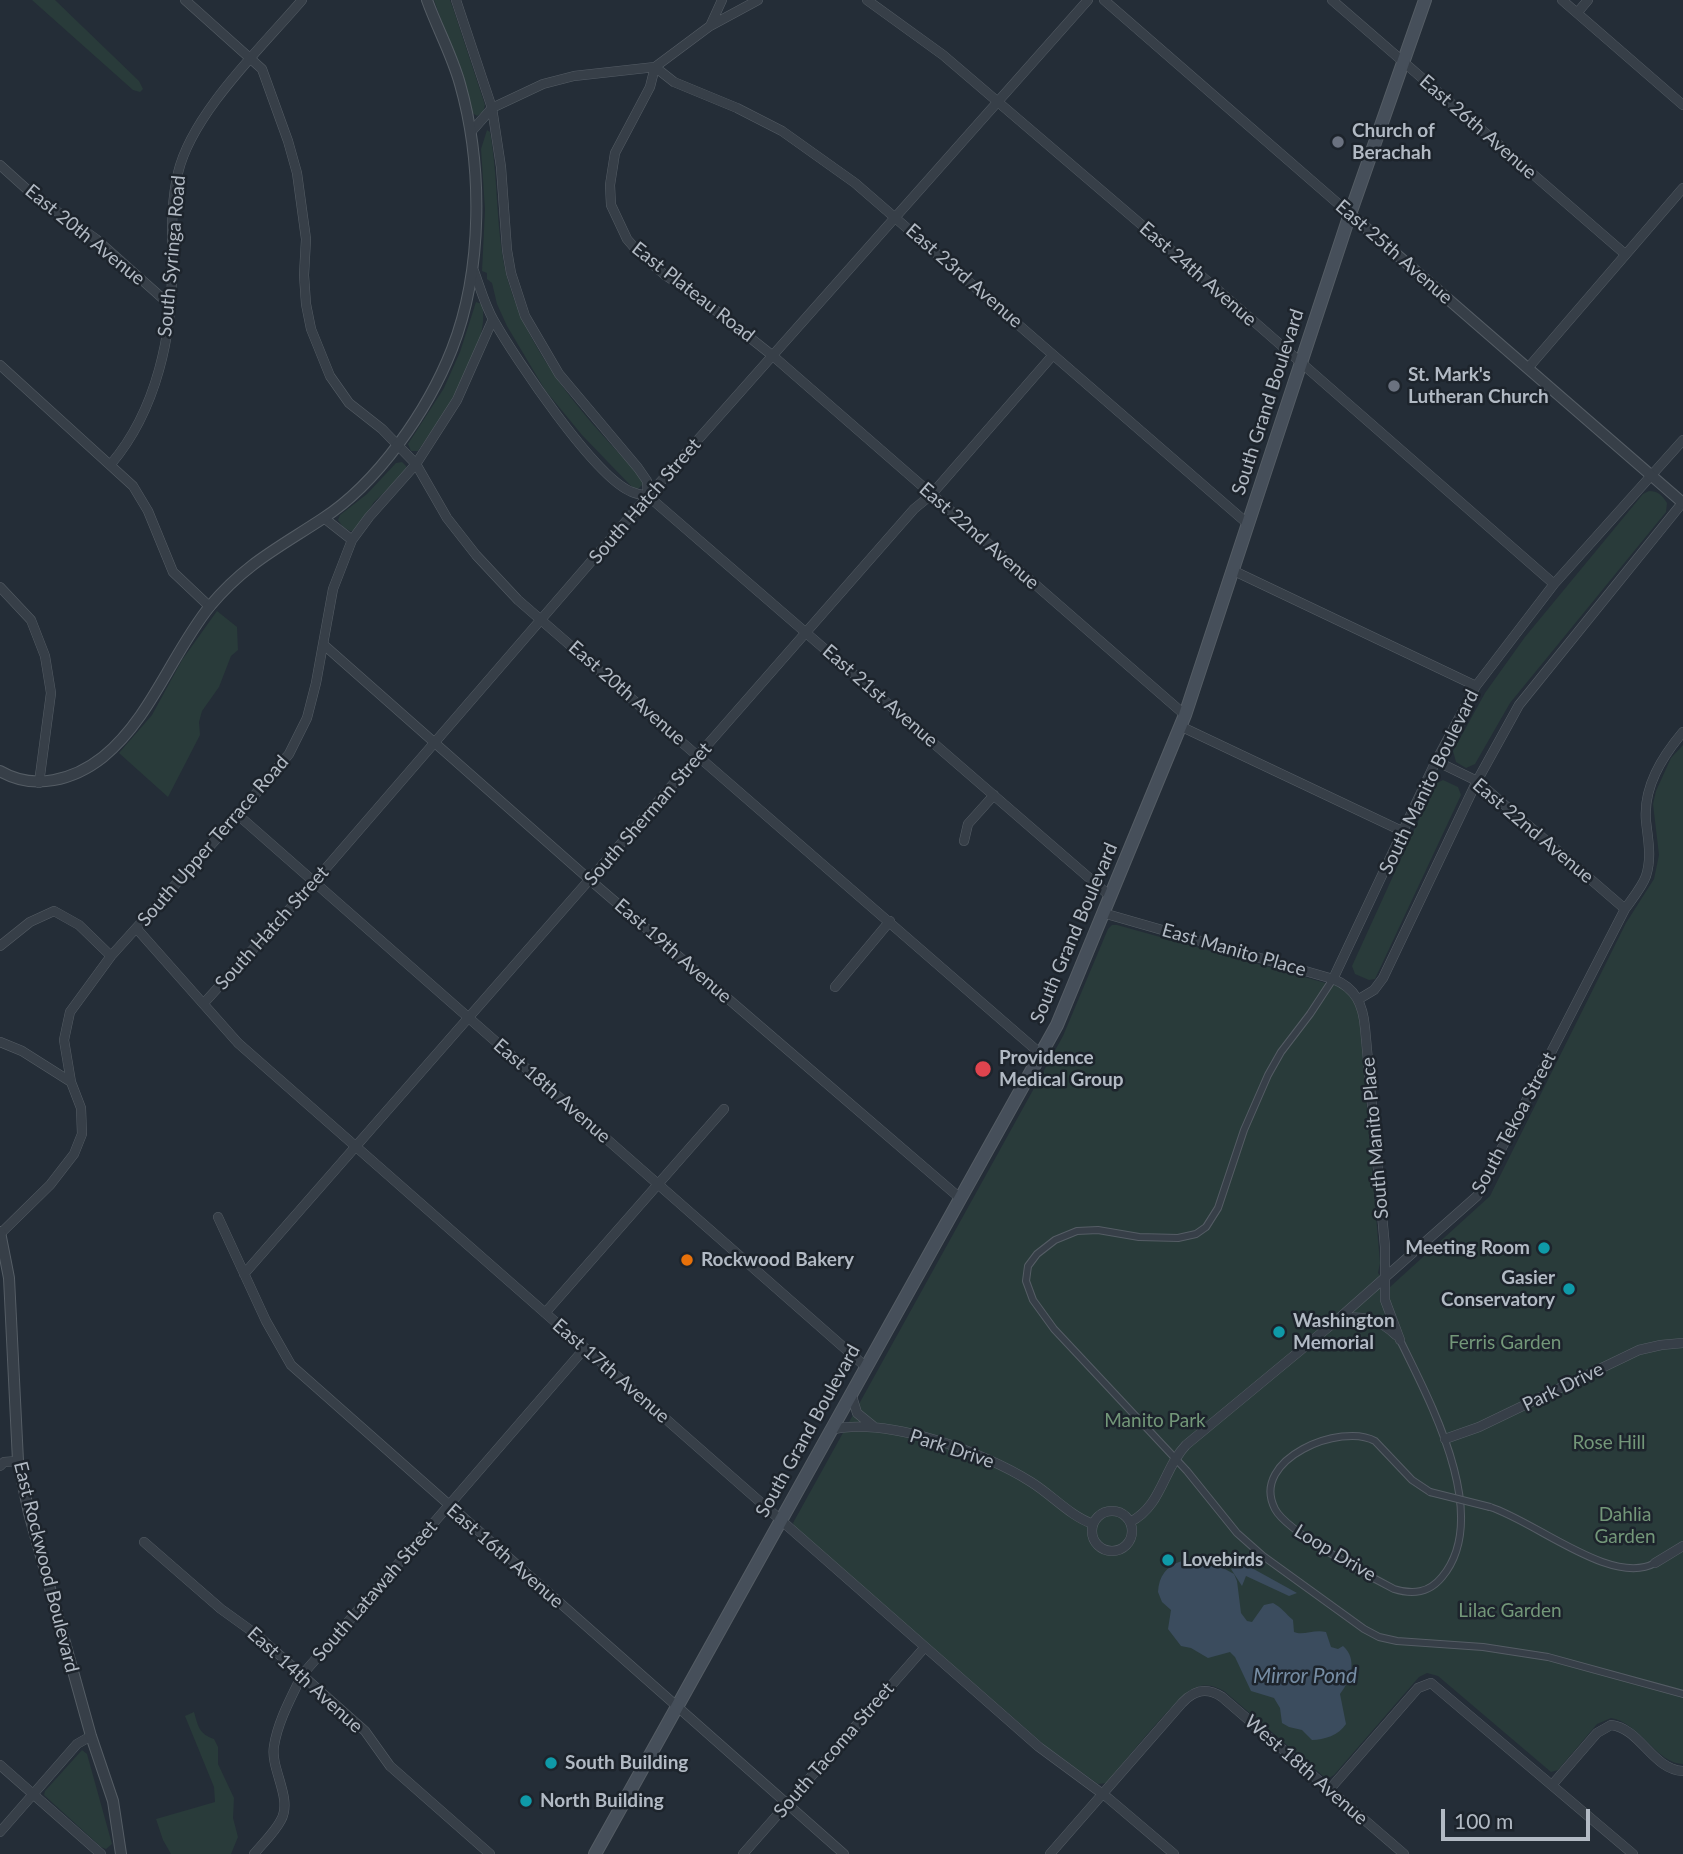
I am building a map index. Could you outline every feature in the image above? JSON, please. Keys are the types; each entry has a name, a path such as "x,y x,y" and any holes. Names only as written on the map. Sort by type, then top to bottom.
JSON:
{"main road":[{"name":"South Grand Boulevard","path":"595,1854 779,1520 1042,1055 1182,721 1424,0"}],"street":[{"path":"184,0 252,58"},
{"name":"South Syringa Road","path":"111,464 135,432 160,363 170,305 173,265 171,233 178,170 195,131 212,104 302,0"},
{"path":"0,771 39,783 55,782 103,757 127,732 147,705 209,607 249,566 324,518 379,470 428,399 453,348 474,271 476,214 471,132 460,82 427,0"},
{"path":"456,0 492,108 501,167 507,250 511,273 525,316 539,343 582,404 647,481 648,496 632,492 598,463 542,394 493,319 474,271"},
{"path":"710,26 722,0"},
{"path":"471,132 492,108 543,84 575,76 654,67 710,26 758,0"},
{"name":"East 24th Avenue","path":"867,0 943,55 1302,363 1554,584"},
{"name":"South Hatch Street","path":"204,1003 314,882 648,496 1088,0"},
{"name":"East 25th Avenue","path":"1104,0 1683,502"},
{"name":"East 26th Avenue","path":"1332,0 1625,254"},
{"path":"1562,0 1683,105"},
{"path":"1577,13 1588,0"},
{"name":"East 20th Avenue","path":"252,58 262,69 297,173 306,239 304,275 311,329 319,354 343,396 382,429 416,464 447,518 476,555 518,600 1042,1055"},
{"name":"East 23rd Avenue","path":"654,67 674,82 737,107 782,131 855,183 1248,524"},
{"name":"East Plateau Road","path":"654,67 650,87 615,153 610,185 611,205 618,224 639,253 773,356"},
{"name":"East 20th Avenue","path":"0,165 38,198 96,239 170,305"},
{"path":"1528,368 1683,188"},
{"name":"South Upper Terrace Road","path":"0,1233 50,1185 74,1154 82,1134 81,1108 71,1082 64,1040 70,1012 111,956 289,754 307,718 324,645 333,589 352,540 416,464 457,400 493,319"},
{"name":"South Sherman Street","path":"244,1274 914,509 931,495 1053,355"},
{"name":"East 22nd Avenue","path":"773,356 1182,721 1404,832"},
{"path":"0,365 133,486 142,499 173,572 209,607"},
{"name":"South Manito Boulevard","path":"1333,978 1436,761 1476,686 1554,584 1683,440"},
{"name":"East 21st Avenue","path":"648,496 1110,896"},
{"path":"1359,999 1374,990 1387,971 1477,781 1519,705 1683,502"},
{"path":"324,518 352,540"},
{"path":"1232,570 1476,686"},
{"path":"0,587 31,620 45,656 51,693 39,783"},
{"name":"East 19th Avenue","path":"324,645 590,880 961,1199"},
{"name":"South Tekoa Street","path":"1130,1522 1143,1514 1153,1503 1175,1459 1190,1441 1337,1320 1477,1196 1625,909 1646,877 1651,849 1646,819 1647,795 1661,759 1683,732"},
{"name":"East 22nd Avenue","path":"1436,761 1477,781 1625,909"},
{"path":"964,841 968,824 994,795"},
{"name":"East 18th Avenue","path":"238,815 866,1367"},
{"path":"0,946 30,922 54,911 79,925 111,956"},
{"name":"East Manito Place","path":"1103,913 1333,978 1347,986 1359,999"},
{"path":"835,987 890,921"},
{"name":"East 17th Avenue","path":"136,929 238,1043 1046,1753 1103,1793 1174,1854"},
{"path":"1333,978 1273,1065 1244,1130 1218,1208 1206,1227 1196,1234 1178,1238 1139,1237 1098,1230 1077,1231 1048,1244 1034,1257 1026,1270 1028,1290 1045,1317 1197,1483 1248,1544 1355,1623 1379,1637 1397,1642 1483,1647 1548,1657 1683,1694"},
{"name":"South Manito Place","path":"1359,999 1365,1028 1385,1247 1385,1278"},
{"path":"0,1042 22,1051 71,1082"},
{"path":"544,1313 724,1109"},
{"name":"East 16th Avenue","path":"218,1217 266,1321 291,1365 844,1854"},
{"name":"East Rockwood Boulevard","path":"0,1233 9,1278 18,1461 29,1513 91,1736 113,1801 121,1854"},
{"name":"Loop Drive","path":"1385,1278 1386,1306 1438,1420 1445,1439 1461,1506 1462,1527 1448,1568 1439,1581 1426,1590 1410,1592 1394,1589 1294,1530 1279,1516 1271,1495 1277,1471 1293,1454 1318,1443 1360,1436 1375,1441 1412,1480 1430,1492 1490,1507 1521,1520 1605,1564 1637,1569 1656,1563"},
{"name":"Loop Drive","path":"1337,1320 1352,1317 1373,1319 1401,1340"},
{"name":"Park Drive","path":"1445,1439 1504,1415 1639,1350 1683,1343"},
{"name":"South Latawah Street","path":"254,1854 282,1818 284,1801 273,1748 283,1714 302,1675 585,1348"},
{"path":"851,1393 857,1413 877,1429"},
{"name":"Park Drive","path":"830,1430 854,1426 877,1429 940,1441 982,1456 1029,1481 1079,1518 1093,1524"},
{"path":"0,1466 4,1462 18,1461"},
{"path":"1111,1511 1122,1514 1130,1522 1131,1538 1125,1547 1115,1551 1098,1546 1093,1536 1093,1524 1100,1515 1111,1511"},
{"name":"East 14th Avenue","path":"144,1542 220,1609 257,1635 365,1731 390,1766 490,1854"},
{"path":"1656,1563 1683,1546"},
{"name":"South Tacoma Street","path":"743,1854 925,1647"},
{"path":"1329,1790 1418,1688 1427,1682 1439,1687 1633,1854"},
{"name":"West 18th Avenue","path":"1103,1793 1187,1698 1196,1692 1206,1691 1219,1695 1404,1854"},
{"path":"1552,1784 1597,1733 1611,1725 1623,1729 1669,1767 1681,1771"},
{"path":"0,1832 77,1744 91,1736"},
{"path":"0,1766 101,1854"},
{"path":"1050,1854 1103,1793"}],"green space":[{"path":"32,0 55,0 139,81 143,89 140,92 133,90"},
{"path":"434,0 450,0 485,105 483,112 477,116 471,112"},
{"path":"487,130 490,132 493,151 504,263 518,309 546,362 563,387 601,434 642,477 643,484 638,489 632,487 582,435 545,390 507,326 497,304 492,283 487,279 487,273 482,271 485,210 481,149"},
{"path":"476,302 482,304 483,321 472,360 463,380 428,437 418,451 411,451 408,444 444,388 460,352"},
{"path":"402,462 406,466 406,472 374,502 355,531 343,527 338,520 340,515 367,494 396,463"},
{"path":"1649,491 1663,498 1667,503 1666,512 1510,703 1475,764 1466,768 1456,762 1453,751 1485,693 1525,637 1643,494"},
{"path":"217,611 237,627 238,650 231,656 219,687 202,711 200,735 168,797 119,753 152,715 182,660"},
{"name":"Manito Park","path":"1683,745 1683,1764 1665,1757 1630,1727 1611,1718 1597,1724 1558,1770 1551,1772 1438,1676 1427,1673 1419,1677 1329,1778 1323,1776 1224,1691 1204,1686 1188,1692 1177,1702 1107,1783 1098,1784 1048,1748 793,1523 1063,1036 1108,929 1117,925 1340,987 1351,995 1359,1015 1380,1263 1378,1273 1390,1287 1490,1196 1626,923 1654,879 1659,855 1653,804 1671,758"},
{"path":"1443,780 1458,787 1461,795 1375,979 1369,980 1355,974 1352,966 1435,784"},
{"path":"194,1712 200,1729 214,1739 218,1747 218,1764 234,1798 233,1818 238,1837 231,1854 171,1854 156,1819 215,1802 214,1787 185,1716"},
{"path":"82,1750 87,1754 112,1844 106,1849 44,1795"}],"water":[{"name":"Mirror Pond","path":"1182,1561 1223,1568 1234,1574 1241,1613 1247,1621 1252,1622 1264,1605 1273,1603 1293,1620 1294,1632 1326,1632 1331,1647 1338,1649 1343,1646 1348,1651 1352,1663 1350,1676 1340,1694 1346,1724 1343,1728 1331,1736 1312,1740 1302,1730 1282,1723 1280,1708 1274,1698 1251,1691 1230,1652 1208,1658 1191,1648 1181,1646 1168,1629 1171,1610 1162,1602 1158,1592 1164,1572"},
{"path":"1237,1565 1250,1567 1297,1593 1289,1596 1246,1576 1242,1586 1231,1569"}],"place":[{"name":"Church of Berachah","path":"1338,142"},
{"name":"St. Mark's Lutheran Church","path":"1394,386"},
{"name":"Providence Medical Group","path":"983,1069"},
{"name":"Meeting Room","path":"1544,1248"},
{"name":"Rockwood Bakery","path":"687,1260"},
{"name":"Gasier Conservatory","path":"1569,1289"},
{"name":"Washington Memorial","path":"1279,1332"},
{"name":"Lovebirds","path":"1168,1560"},
{"name":"South Building","path":"551,1763"},
{"name":"North Building","path":"526,1801"}],"park label":[{"name":"Ferris Garden","path":"1505,1343"},
{"name":"Rose Hill","path":"1609,1443"},
{"name":"Dahlia Garden","path":"1625,1526"},
{"name":"Lilac Garden","path":"1510,1611"}]}
